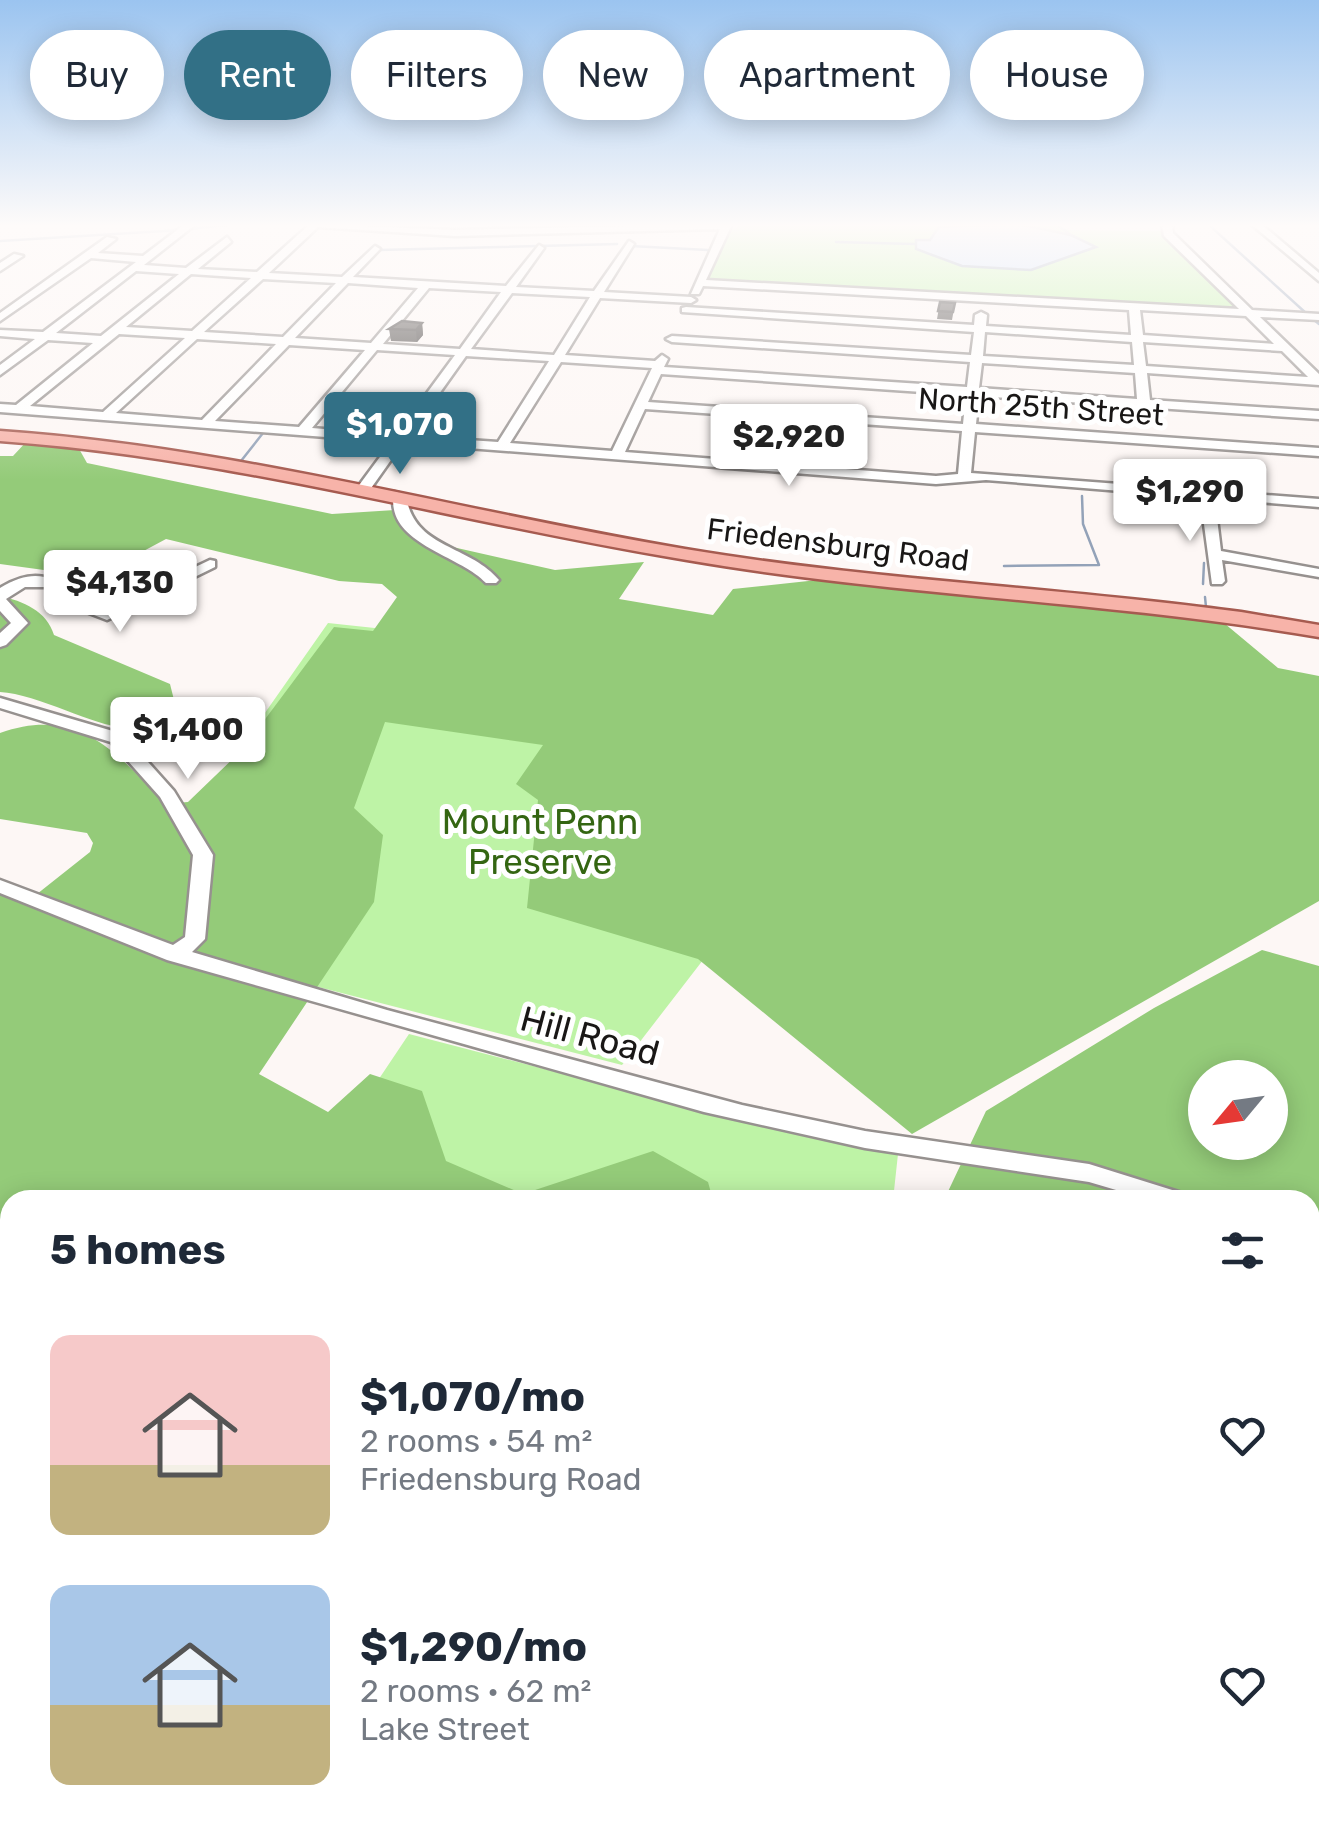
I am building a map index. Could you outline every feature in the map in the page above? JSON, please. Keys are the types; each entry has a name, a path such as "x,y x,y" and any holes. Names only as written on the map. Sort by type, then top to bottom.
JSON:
{"main road":[{"name":"Friedensburg Road","path":"0,436 196,458 399,495 548,530 721,560 1227,615 1319,631"}],"street":[{"path":"0,372 80,309"},
{"path":"20,408 140,309"},
{"path":"107,415 222,309"},
{"path":"206,422 317,309"},
{"path":"303,431 405,309"},
{"path":"364,488 497,309"},
{"path":"502,446 589,309"},
{"path":"618,452 686,309"},
{"path":"745,309 1285,348"},
{"path":"964,477 981,309"},
{"path":"1134,309 1144,402"},
{"path":"1142,309 1319,317"},
{"path":"1247,309 1319,381"},
{"path":"115,330 559,358 1319,415"},
{"path":"0,333 102,340"},
{"path":"672,339 1319,381"},
{"name":"North 25th Street","path":"639,405 1319,452"},
{"path":"0,408 618,452 919,478 964,477 1319,503"},
{"path":"964,477 1319,511"},
{"path":"399,495 404,514 421,537 449,556 486,572 490,580"},
{"path":"1208,502 1216,580"},
{"path":"1213,554 1319,573"},
{"path":"0,642 20,626 0,599 16,585 48,581 68,589 95,612 107,615 210,564"},
{"path":"0,702 117,738 168,795 203,855 196,939 202,946 205,966"},
{"name":"Hill Road","path":"0,886 174,955 329,1003 820,1132 1085,1170 1146,1190"},
{"path":"174,955 196,939"}],"green space":[{"path":"1131,309 1246,309 1254,317"},
{"path":"27,441 78,447 87,463 332,514 395,510 435,543 555,570 644,562 619,599 713,615 733,589 836,578 1218,618 1278,668 1319,676 1319,901 912,1134 698,959 527,908 538,800 516,784 543,745 385,722 354,808 383,835 374,902 259,1074 328,1112 370,1074 422,1091 446,1161 514,1190 0,1190 0,884 37,894 90,852 93,843 87,833 0,819 0,733 27,726 74,729 112,751 164,804 188,802 242,750 334,627 373,631 397,597 382,584 339,581 166,539 95,577 0,564 0,456 13,456"},
{"path":"0,596 33,608 46,619 54,635 170,684 175,704 144,722 124,727 0,692"},
{"name":"Mount Penn Preserve","path":"328,623 825,676 703,960 622,1065 240,967 116,925"},
{"path":"0,894 40,1038 344,1131 409,1034 811,1138 898,1154 894,1190 0,1190"},
{"path":"1262,950 1319,966 1319,1190 949,1190 986,1111 1154,1008"},
{"path":"653,1151 708,1182 710,1190 535,1190"}],"building":[{"path":"402,321 422,323 416,330 389,329"}],"waterway":[{"path":"1302,309 1307,314"},
{"path":"1314,320 1319,324"},
{"path":"241,461 263,433"},
{"path":"1004,566 1099,565 1083,524 1082,496"},
{"path":"1203,584 1204,563"},
{"path":"1205,597 1206,607"}]}
